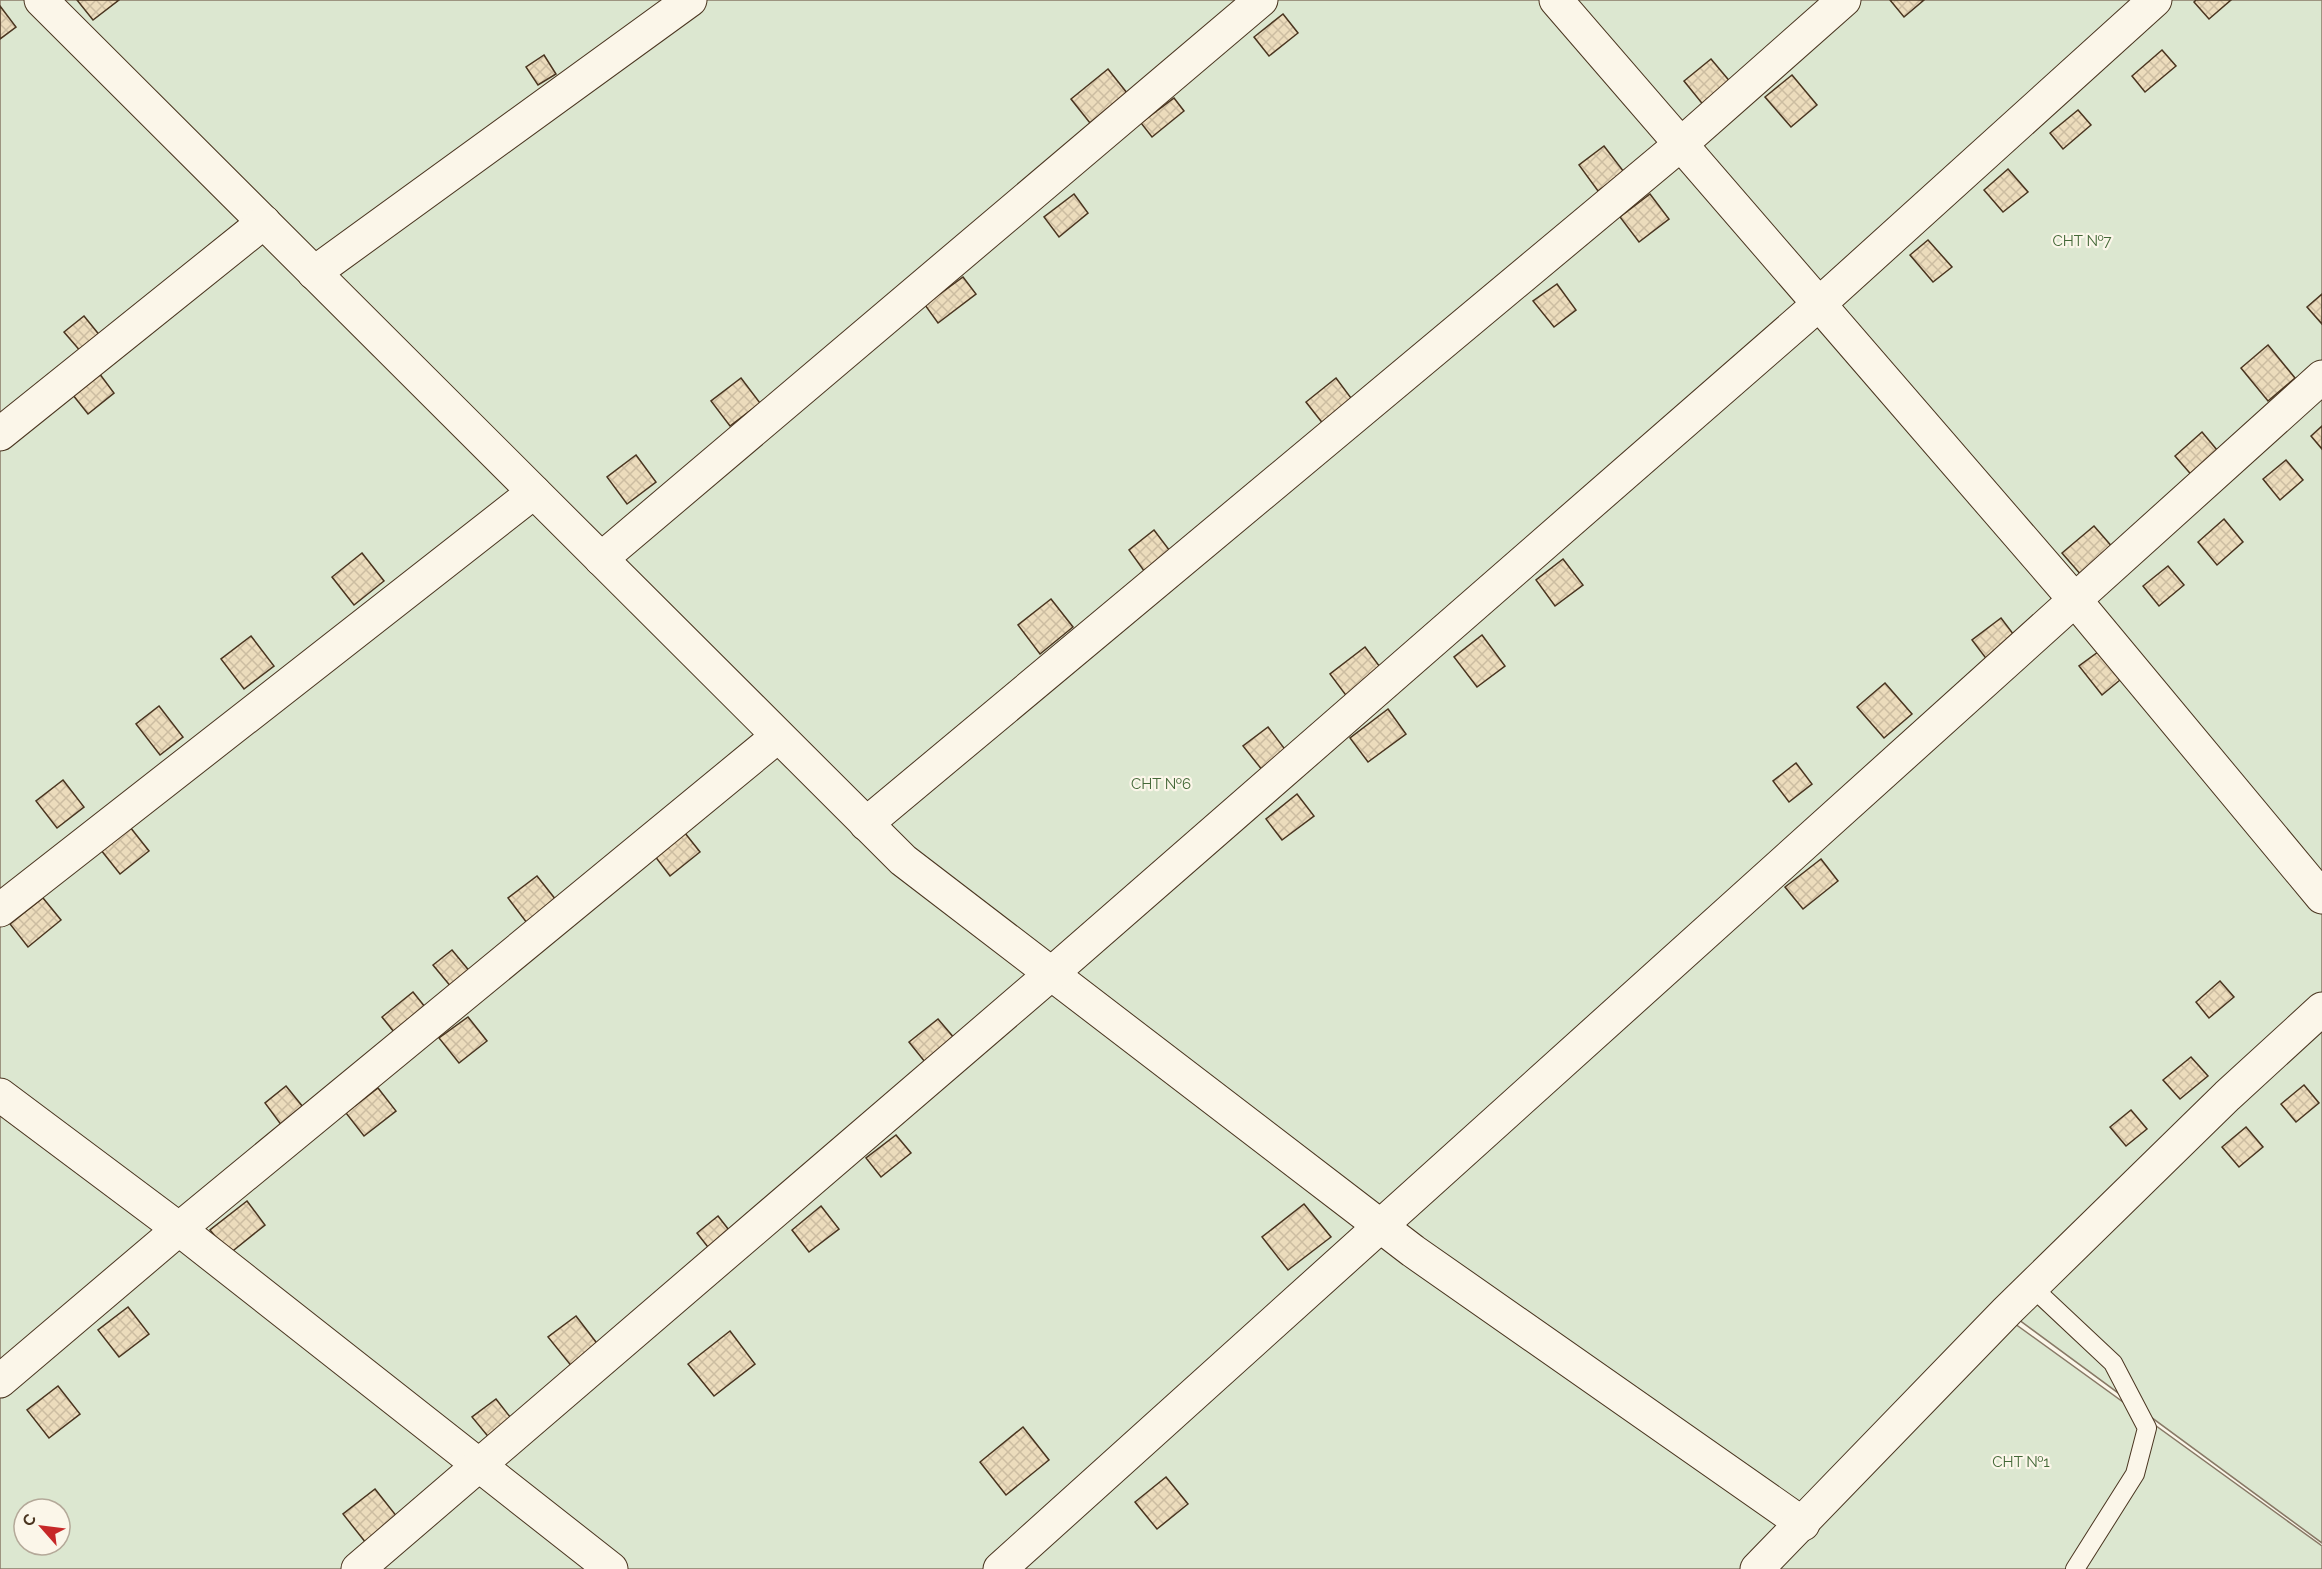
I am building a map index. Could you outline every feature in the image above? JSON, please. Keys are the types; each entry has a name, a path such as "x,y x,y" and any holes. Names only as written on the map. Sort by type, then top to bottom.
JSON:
{"street":[{"path":"314,273 690,0"},
{"path":"601,560 1261,0"},
{"path":"1556,0 2075,600 2322,897"},
{"path":"866,824 1681,144 1844,0"},
{"path":"358,1569 1051,974 1819,304 2156,0"},
{"path":"46,2 314,273 903,860 1379,1226 1803,1524"},
{"path":"0,434 264,222"},
{"path":"1000,1569 2322,377"},
{"path":"0,910 534,492"},
{"path":"0,1381 179,1229 778,736"},
{"path":"1757,1569 2032,1287 2227,1096 2322,1009"},
{"path":"0,1095 179,1229 611,1569"}],"lane":[{"path":"2032,1287 2114,1363 2147,1428 2135,1474 2075,1569"}],"green space":[{"name":"СНТ №6","path":"0,0 2322,0 2322,1543 2015,1317 2011,1321 2322,1546 2322,1569 0,1569"}],"building":[{"path":"77,0 119,0 93,20"},
{"path":"1890,0 1924,0 1904,17"},
{"path":"2196,0 2231,0 2209,19 2194,2"},
{"path":"0,6 16,27 0,39"},
{"path":"1283,14 1298,33 1269,56 1254,37"},
{"path":"2162,50 2176,66 2145,92 2132,76"},
{"path":"544,55 556,74 538,85 526,67"},
{"path":"1711,59 1732,84 1705,107 1684,81"},
{"path":"1108,69 1127,93 1090,123 1071,99"},
{"path":"1792,75 1817,105 1791,127 1765,97"},
{"path":"1174,98 1184,111 1152,137 1141,123"},
{"path":"2078,110 2091,125 2063,149 2050,133"},
{"path":"1604,146 1624,172 1598,191 1579,165"},
{"path":"2008,169 2028,192 2003,212 1984,190"},
{"path":"1074,194 1088,213 1059,237 1044,217"},
{"path":"1650,194 1669,219 1639,242 1620,217"},
{"path":"1928,240 1952,267 1933,282 1910,255"},
{"path":"963,277 976,294 938,323 925,305"},
{"path":"1557,284 1576,310 1554,327 1533,301"},
{"path":"2322,294 2322,324 2307,307"},
{"path":"84,316 101,337 82,353 64,332"},
{"path":"2268,345 2295,378 2268,401 2241,368"},
{"path":"99,373 114,393 88,414 73,395"},
{"path":"741,378 760,403 730,426 711,401"},
{"path":"1336,378 1354,402 1324,425 1306,402"},
{"path":"2322,426 2322,449 2311,436"},
{"path":"2202,432 2222,456 2195,479 2175,456"},
{"path":"636,455 656,482 627,504 607,477"},
{"path":"2286,460 2303,480 2280,500 2263,479"},
{"path":"2224,519 2243,542 2217,565 2198,542"},
{"path":"2094,526 2114,549 2082,576 2062,553"},
{"path":"1154,530 1173,555 1147,575 1129,550"},
{"path":"362,553 384,581 354,605 332,577"},
{"path":"1563,559 1583,585 1555,606 1536,580"},
{"path":"2168,566 2184,585 2159,606 2143,586"},
{"path":"1051,599 1073,627 1040,654 1018,625"},
{"path":"2001,618 2017,639 1988,661 1972,640"},
{"path":"1482,635 1505,666 1477,687 1454,657"},
{"path":"251,636 274,666 244,689 221,659"},
{"path":"1365,647 1383,671 1348,698 1330,674"},
{"path":"2098,652 2120,680 2102,695 2079,666"},
{"path":"1885,683 1912,714 1884,738 1857,707"},
{"path":"159,706 183,737 160,755 136,724"},
{"path":"1388,709 1406,734 1368,762 1350,738"},
{"path":"1268,727 1287,752 1263,771 1243,746"},
{"path":"1796,763 1812,784 1789,802 1773,781"},
{"path":"63,780 84,807 57,828 36,801"},
{"path":"1297,794 1314,816 1282,840 1266,819"},
{"path":"130,827 149,851 120,874 101,850"},
{"path":"681,828 700,852 670,876 651,851"},
{"path":"1821,859 1838,881 1803,909 1785,887"},
{"path":"537,876 556,900 527,923 508,898"},
{"path":"43,898 61,920 28,947 10,924"},
{"path":"452,950 471,973 452,988 433,965"},
{"path":"2220,981 2234,997 2209,1018 2196,1002"},
{"path":"413,992 429,1012 398,1037 382,1017"},
{"path":"468,1017 487,1041 459,1063 439,1038"},
{"path":"938,1019 955,1039 925,1062 909,1042"},
{"path":"2191,1057 2208,1076 2180,1099 2163,1080"},
{"path":"2304,1085 2319,1103 2296,1122 2281,1104"},
{"path":"286,1086 307,1112 285,1130 265,1103"},
{"path":"378,1088 396,1111 364,1136 346,1113"},
{"path":"2131,1110 2147,1129 2126,1146 2110,1127"},
{"path":"2246,1127 2263,1147 2239,1167 2222,1147"},
{"path":"896,1135 911,1153 881,1177 866,1158"},
{"path":"247,1201 265,1225 229,1254 210,1230"},
{"path":"1304,1204 1331,1237 1288,1270 1262,1237"},
{"path":"821,1206 839,1229 809,1252 792,1230"},
{"path":"718,1216 732,1234 711,1251 697,1233"},
{"path":"128,1307 149,1334 119,1357 98,1330"},
{"path":"576,1316 599,1346 573,1368 548,1337"},
{"path":"730,1331 755,1364 714,1396 688,1364"},
{"path":"58,1386 80,1414 49,1438 27,1410"},
{"path":"496,1399 514,1422 491,1440 472,1417"},
{"path":"1023,1427 1049,1460 1006,1495 980,1462"},
{"path":"1166,1477 1188,1504 1157,1529 1135,1502"},
{"path":"375,1489 398,1518 366,1543 343,1514"}],"park label":[{"name":"СНТ №7","path":"2082,241"},
{"name":"СНТ №1","path":"2021,1462"}]}
